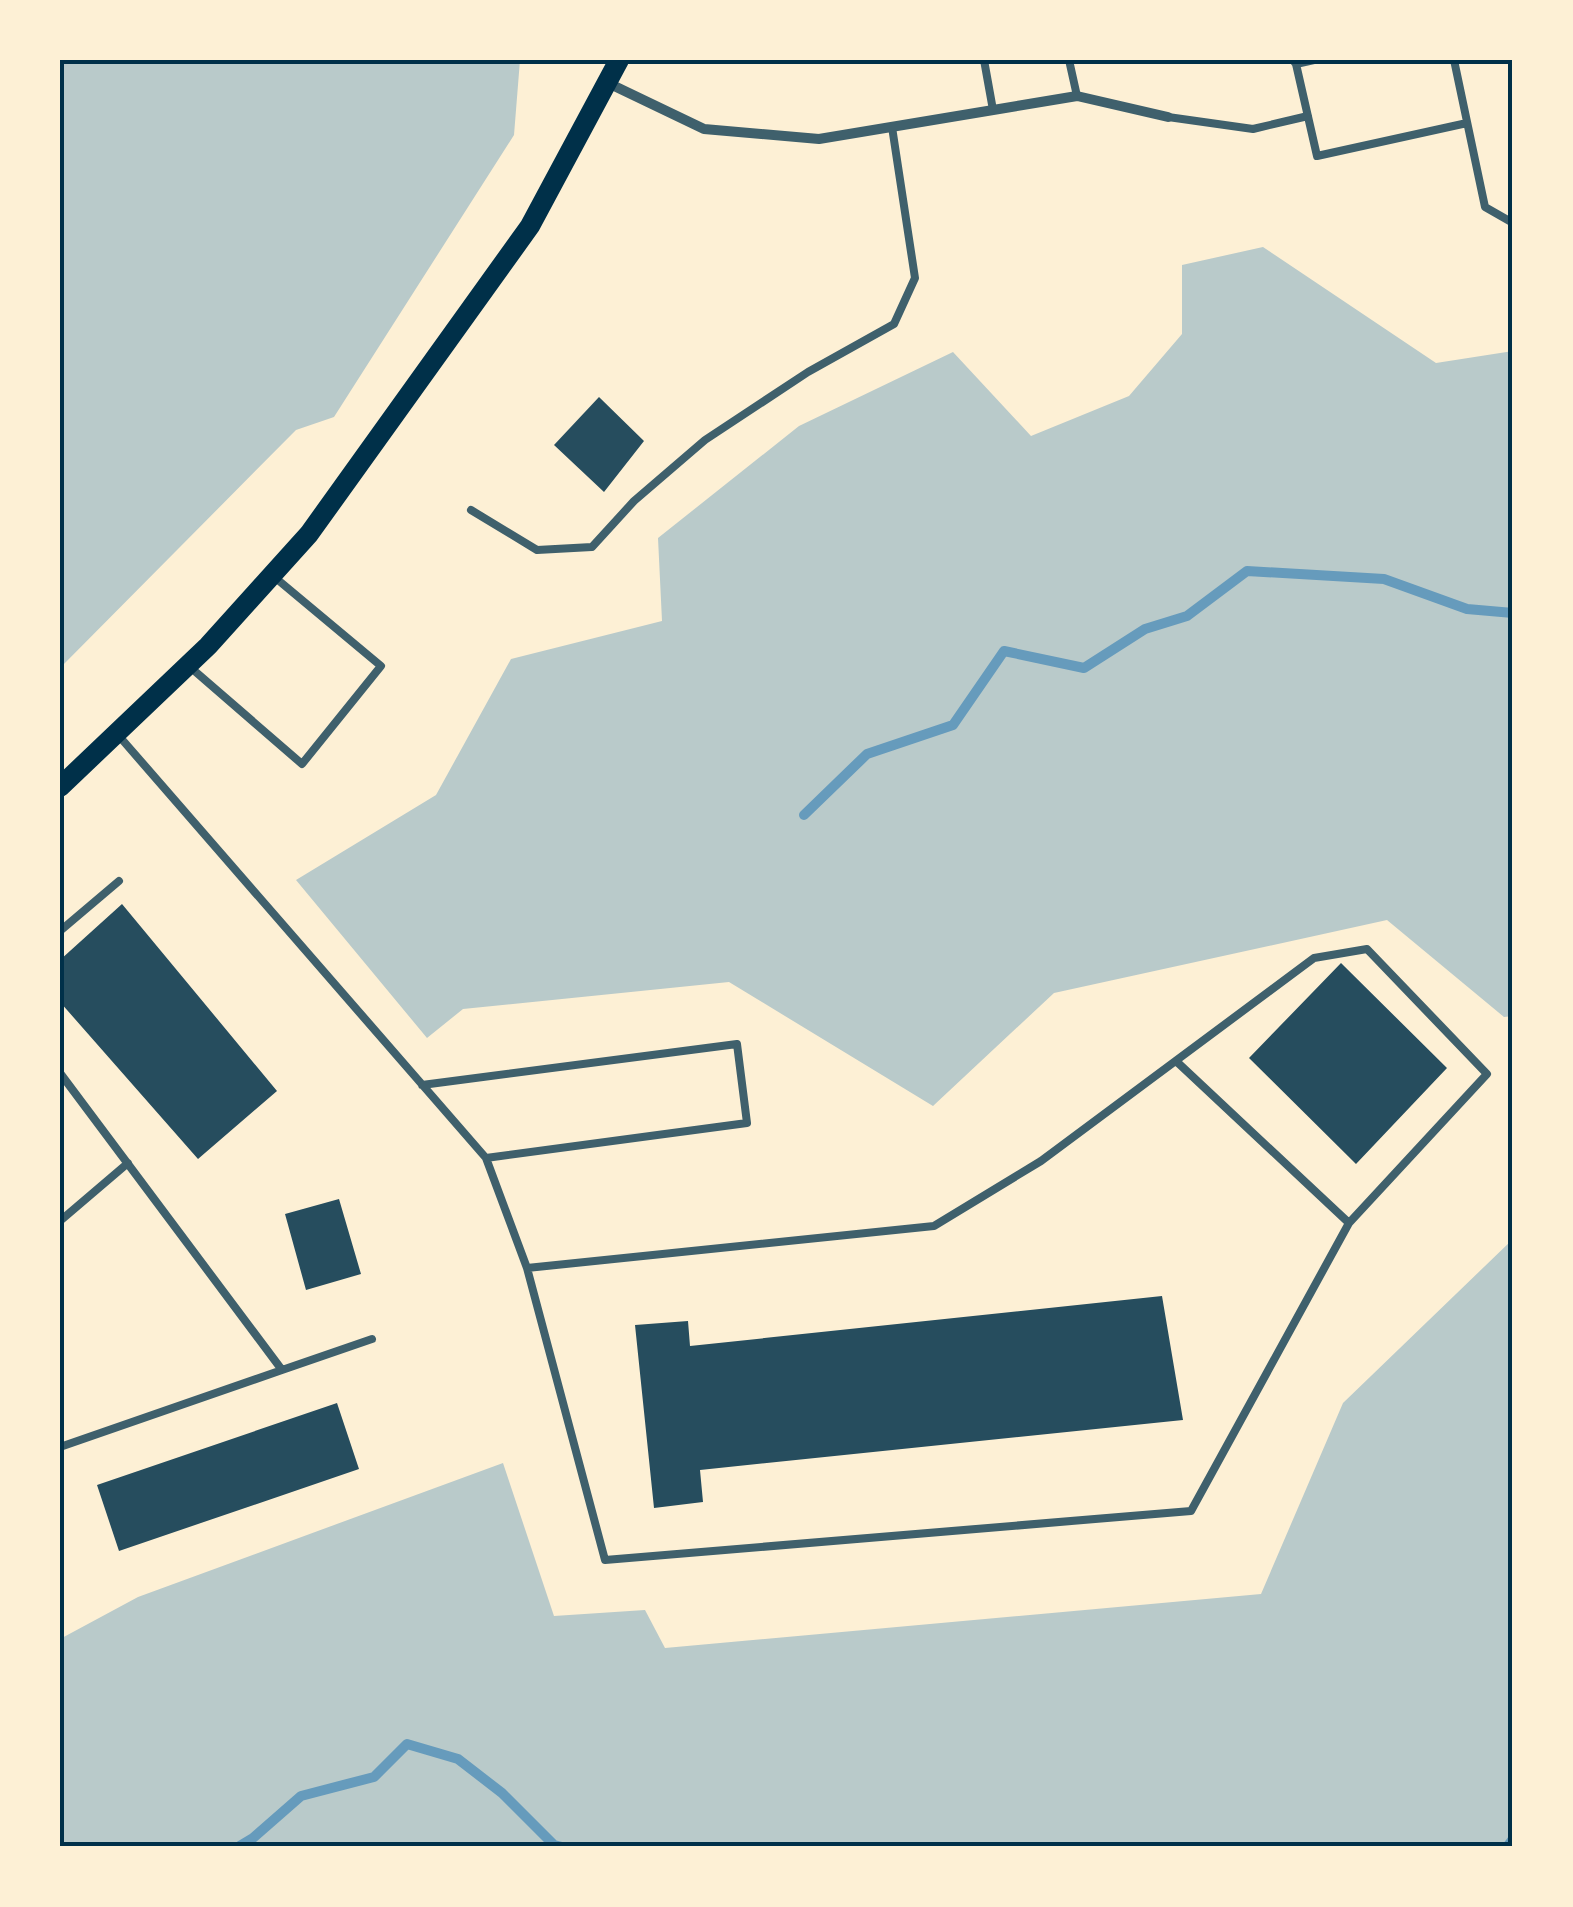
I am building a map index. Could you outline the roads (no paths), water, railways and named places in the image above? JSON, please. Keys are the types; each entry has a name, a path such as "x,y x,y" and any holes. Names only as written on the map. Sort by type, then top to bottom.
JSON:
{"main road":[{"path":"60,787 188,665 309,534 530,226 619,60"}],"street":[{"path":"608,82 704,129 819,139 1077,96 1168,117"}],"lane":[{"path":"984,60 993,110"},
{"path":"1069,60 1077,96"},
{"path":"1314,60 1294,62 1317,156 1467,123"},
{"path":"1454,60 1485,207 1513,224"},
{"path":"1168,117 1253,129 1308,116"},
{"path":"471,510 537,550 592,546 634,501 705,440 808,372 894,324 915,278 892,126"},
{"path":"188,665 302,764 380,666 272,575"},
{"path":"116,733 486,1158 528,1268 604,1560 1191,1511 1349,1223 1487,1074 1366,949 1314,958 1041,1161 934,1226 528,1268"},
{"path":"60,931 119,882"},
{"path":"422,1085 737,1044 747,1123 486,1158"},
{"path":"1176,1061 1349,1223"},
{"path":"60,1072 282,1370"},
{"path":"60,1222 128,1164"},
{"path":"60,1448 372,1339"}],"waterway":[{"path":"804,815 867,754 953,725 1004,651 1084,668 1145,629 1187,616 1247,571 1384,579 1467,609 1513,613"},
{"path":"238,1847 301,1796 374,1777 407,1744 458,1759 502,1793 554,1845 562,1847"},
{"path":"1507,1847 1513,1839"}]}
